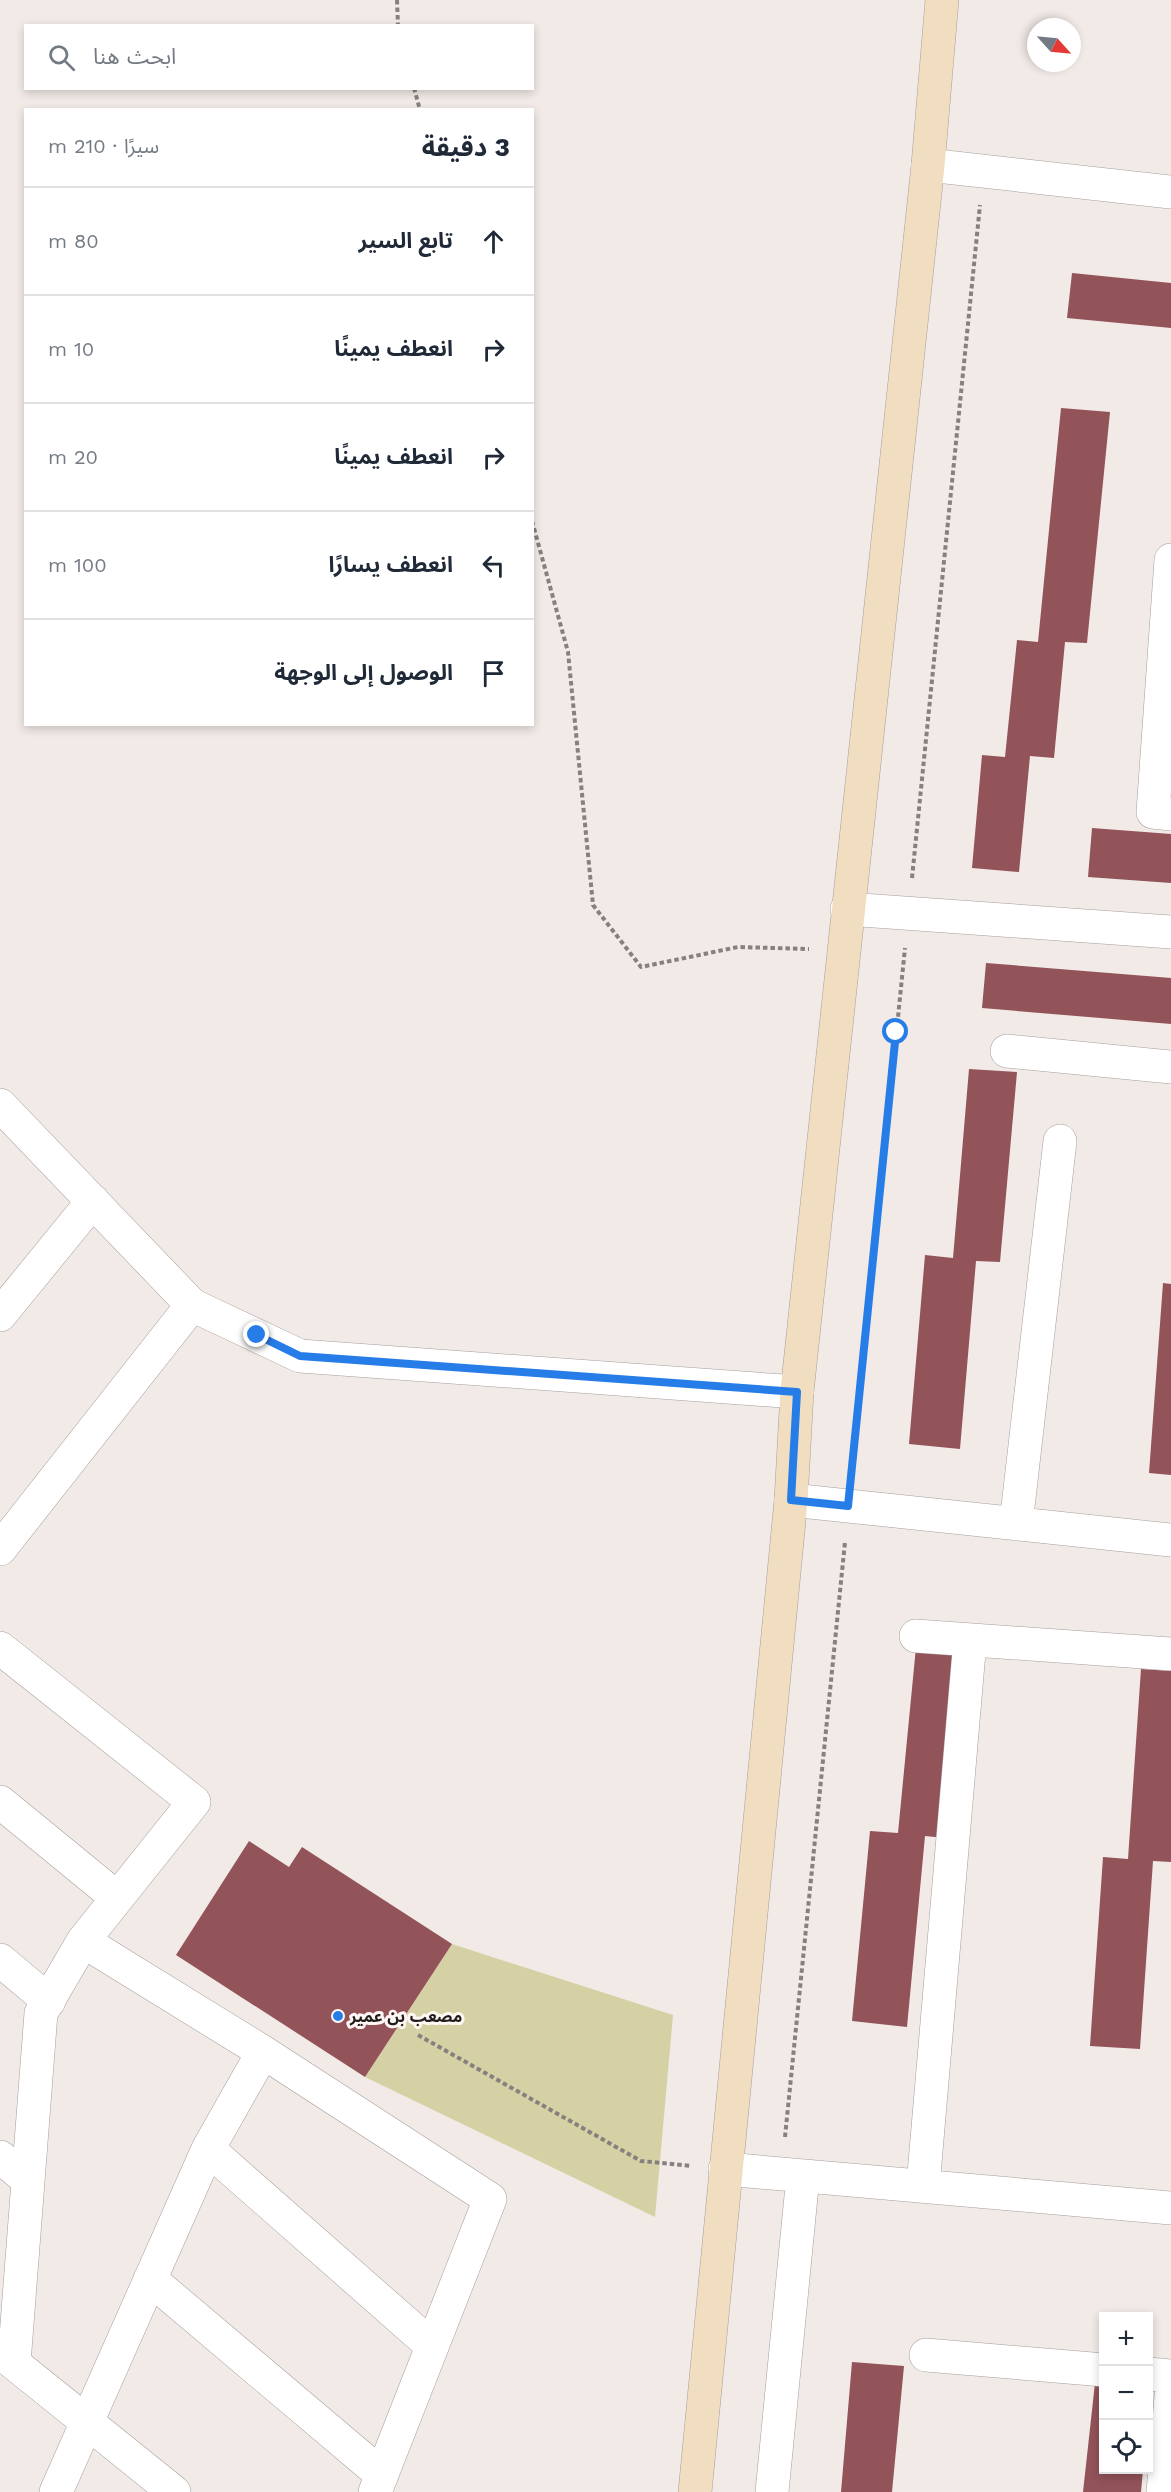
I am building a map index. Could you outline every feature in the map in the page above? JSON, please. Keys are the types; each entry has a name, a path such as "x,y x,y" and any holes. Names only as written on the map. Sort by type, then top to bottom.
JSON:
{"main road":[{"path":"695,2492 791,1500 797,1392 928,165 942,0"}],"street":[{"path":"928,165 1171,192"},
{"path":"1171,560 1153,812 1171,814"},
{"path":"848,909 1171,932"},
{"path":"1007,1051 1171,1067"},
{"path":"0,1105 192,1305 300,1356 797,1392"},
{"path":"1016,1524 1060,1141"},
{"path":"0,1315 93,1201"},
{"path":"0,1549 192,1305"},
{"path":"791,1500 1171,1540"},
{"path":"916,1636 1171,1654"},
{"path":"923,2186 970,1640"},
{"path":"0,1648 194,1802 83,1941 41,2013 28,2180 7,2358 174,2492"},
{"path":"0,1802 116,1898"},
{"path":"83,1941 263,2052 489,2199 379,2483 150,2278"},
{"path":"0,1960 49,2001"},
{"path":"56,2492 208,2149 263,2052"},
{"path":"208,2149 432,2346"},
{"path":"0,2157 28,2180"},
{"path":"725,2169 1171,2208"},
{"path":"772,2492 792,2175"},
{"path":"926,2355 1099,2370"},
{"path":"1153,2374 1171,2376"},
{"path":"1163,2492 1171,2396"}],"path":[{"path":"397,0 398,24"},
{"path":"415,90 419,108"},
{"path":"792,2175 848,1506 983,171"},
{"path":"534,528 568,652 593,905 641,967 738,947 843,950"},
{"path":"418,2035 641,2161 725,2169"}],"shaded area":[{"path":"452,1944 673,2015 655,2217 365,2077"}],"building":[{"path":"1072,273 1171,283 1171,328 1067,318"},
{"path":"1061,408 1110,412 1087,643 1065,642 1054,758 1030,756 1019,872 972,868 982,755 1005,757 1017,640 1038,642"},
{"path":"1092,828 1171,834 1171,883 1088,877"},
{"path":"986,963 1171,978 1171,1024 982,1008"},
{"path":"969,1069 1017,1072 1000,1262 976,1261 960,1449 909,1444 925,1255 953,1258"},
{"path":"1163,1283 1171,1284 1171,1475 1149,1473"},
{"path":"916,1647 963,1651 945,1838 925,1836 907,2027 852,2021 870,1831 898,1833"},
{"path":"1141,1669 1171,1671 1171,1862 1153,1861 1140,2049 1090,2046 1103,1857 1128,1859"},
{"name":"مصعب بن عمير","path":"249,1841 289,1867 302,1847 452,1944 365,2077 176,1955"},
{"path":"852,2362 904,2366 892,2492 841,2492"},
{"path":"1096,2374 1099,2374 1099,2474 1143,2474 1141,2492 1083,2492"}],"place":[{"name":"مصعب بن عمير","path":"338,2016"}],"route":[{"path":"257,1335 300,1356 797,1392 791,1500 848,1506 896,1032"}]}
